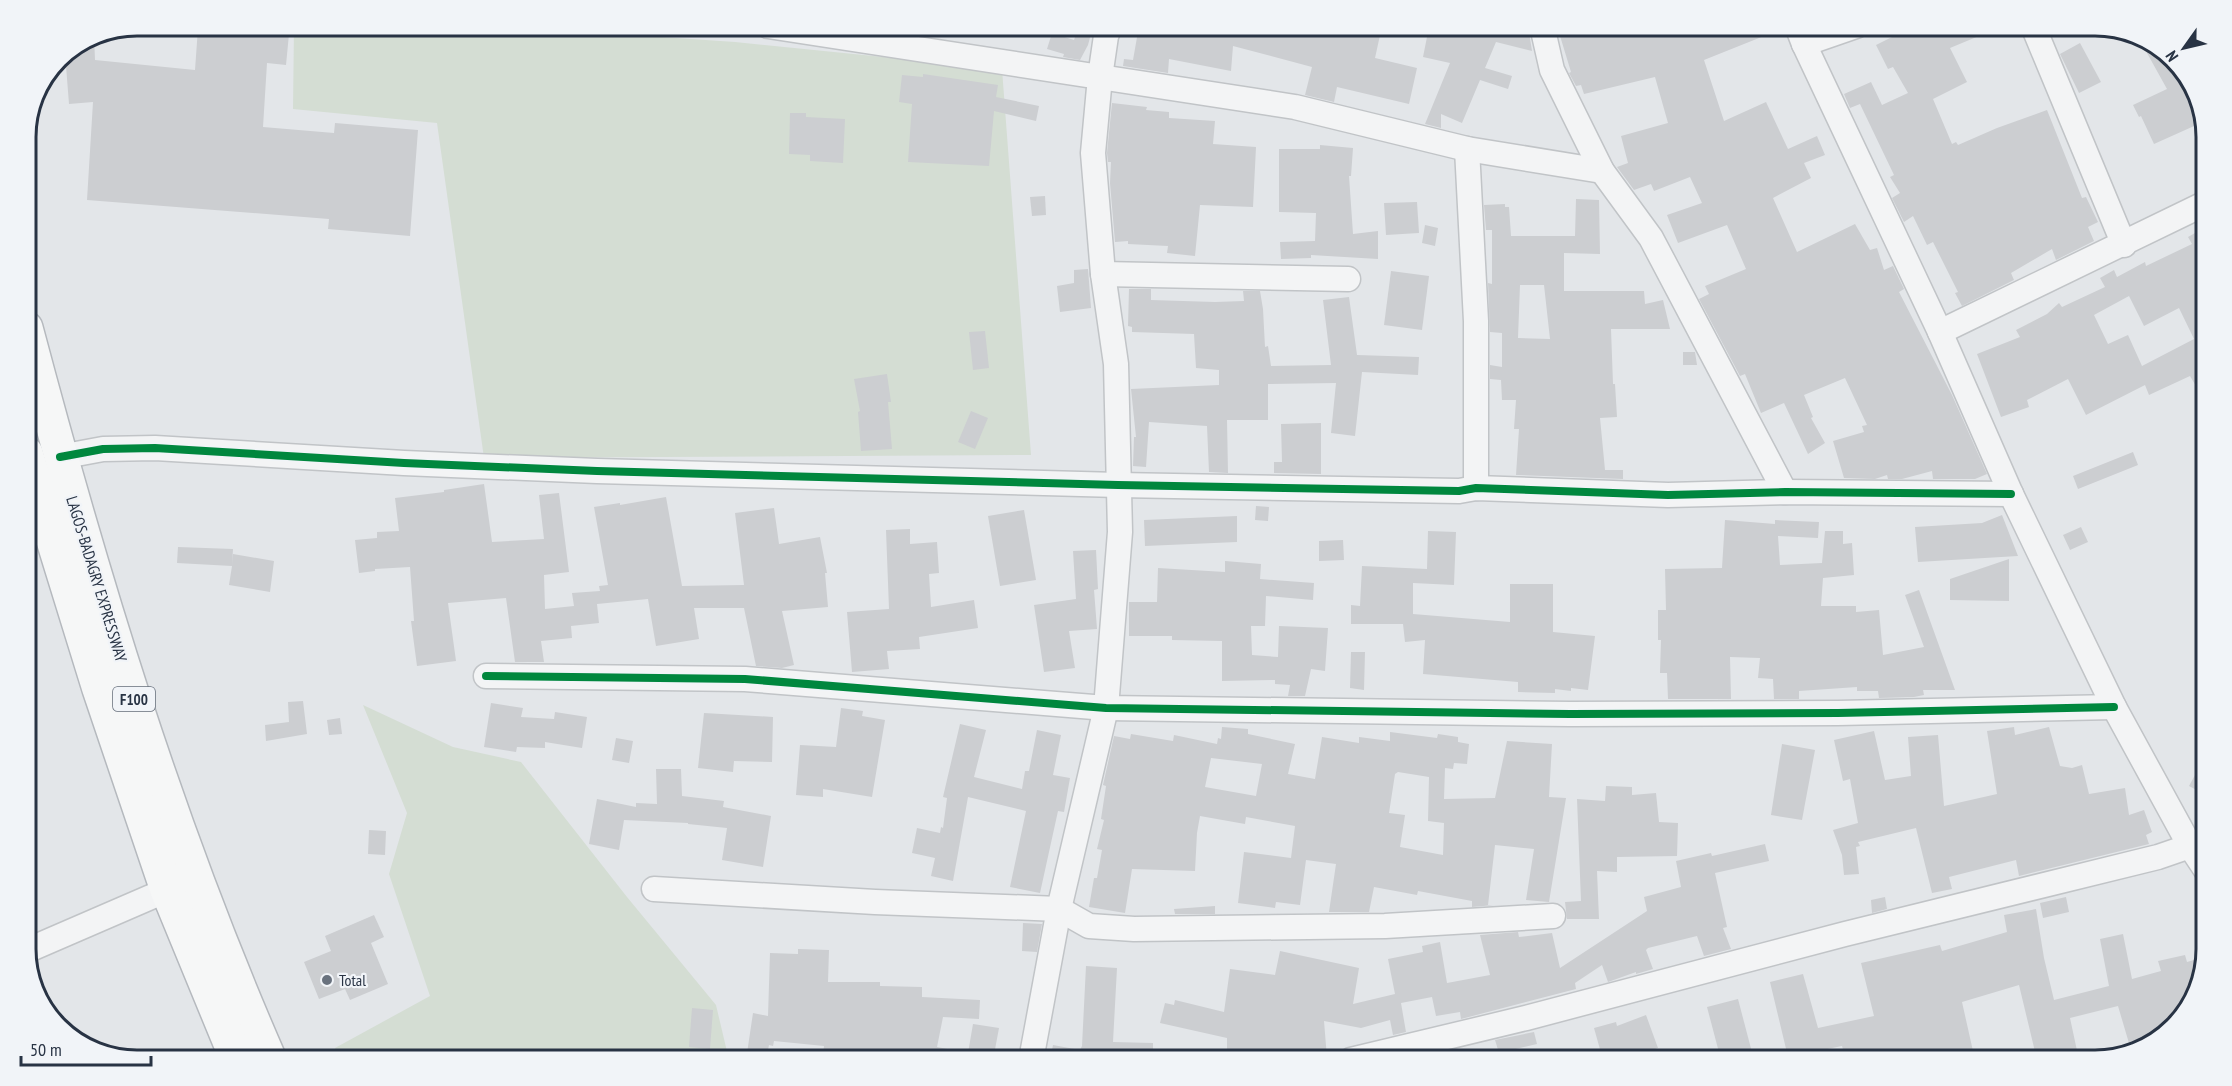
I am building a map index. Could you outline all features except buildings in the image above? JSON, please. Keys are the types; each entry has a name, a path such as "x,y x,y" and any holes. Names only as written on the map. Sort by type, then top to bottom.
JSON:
{"highway":[{"name":"LAGOS-BADAGRY EXPRESSWAY","path":"36,366 60,457 129,686 209,909 266,1050"},
{"name":"LAGOS-BADAGRY EXPRESSWAY","path":"36,485 99,689 167,890 233,1050"}],"street":[{"path":"833,36 1295,107 1467,149 1602,171"},
{"path":"1033,1050 1059,909 1106,708 1119,531 1116,364 1103,274 1093,153 1106,36"},
{"path":"1544,36 1552,70 1602,171 1652,238 1785,492"},
{"path":"1801,36 1940,332 2011,494 2114,707 2196,855"},
{"path":"2037,36 2124,245"},
{"path":"1467,149 1476,321 1476,488"},
{"path":"1940,332 2124,245 2196,208"},
{"path":"1103,274 1348,279"},
{"path":"60,457 103,449 155,448 404,463 597,471 1118,485 1459,491 1476,488 1668,495 1785,492 2011,494"},
{"path":"486,676 745,679 1106,708 1570,714 1850,713 2114,707"},
{"path":"1431,1050 1845,934 2158,857 2190,846"},
{"path":"654,889 874,902 1059,909 1089,926 1134,929 1385,926 1553,916"},
{"path":"36,947 167,890"}],"shaded area":[{"path":"294,36 646,36 735,42 1002,69 1031,455 484,458 437,123 293,109"},
{"path":"363,705 453,747 521,762 627,897 716,1005 727,1050 336,1050 335,1048 430,996 389,874 407,813"}],"cycle path":[{"path":"60,457 103,449 155,448 404,463 597,471 1118,485 1459,491 1476,488 1668,495 1785,492 2011,494"},
{"path":"486,676 745,679 1106,708 1570,714 1838,713 2114,707"}],"place":[{"name":"Total","path":"327,980"}]}
